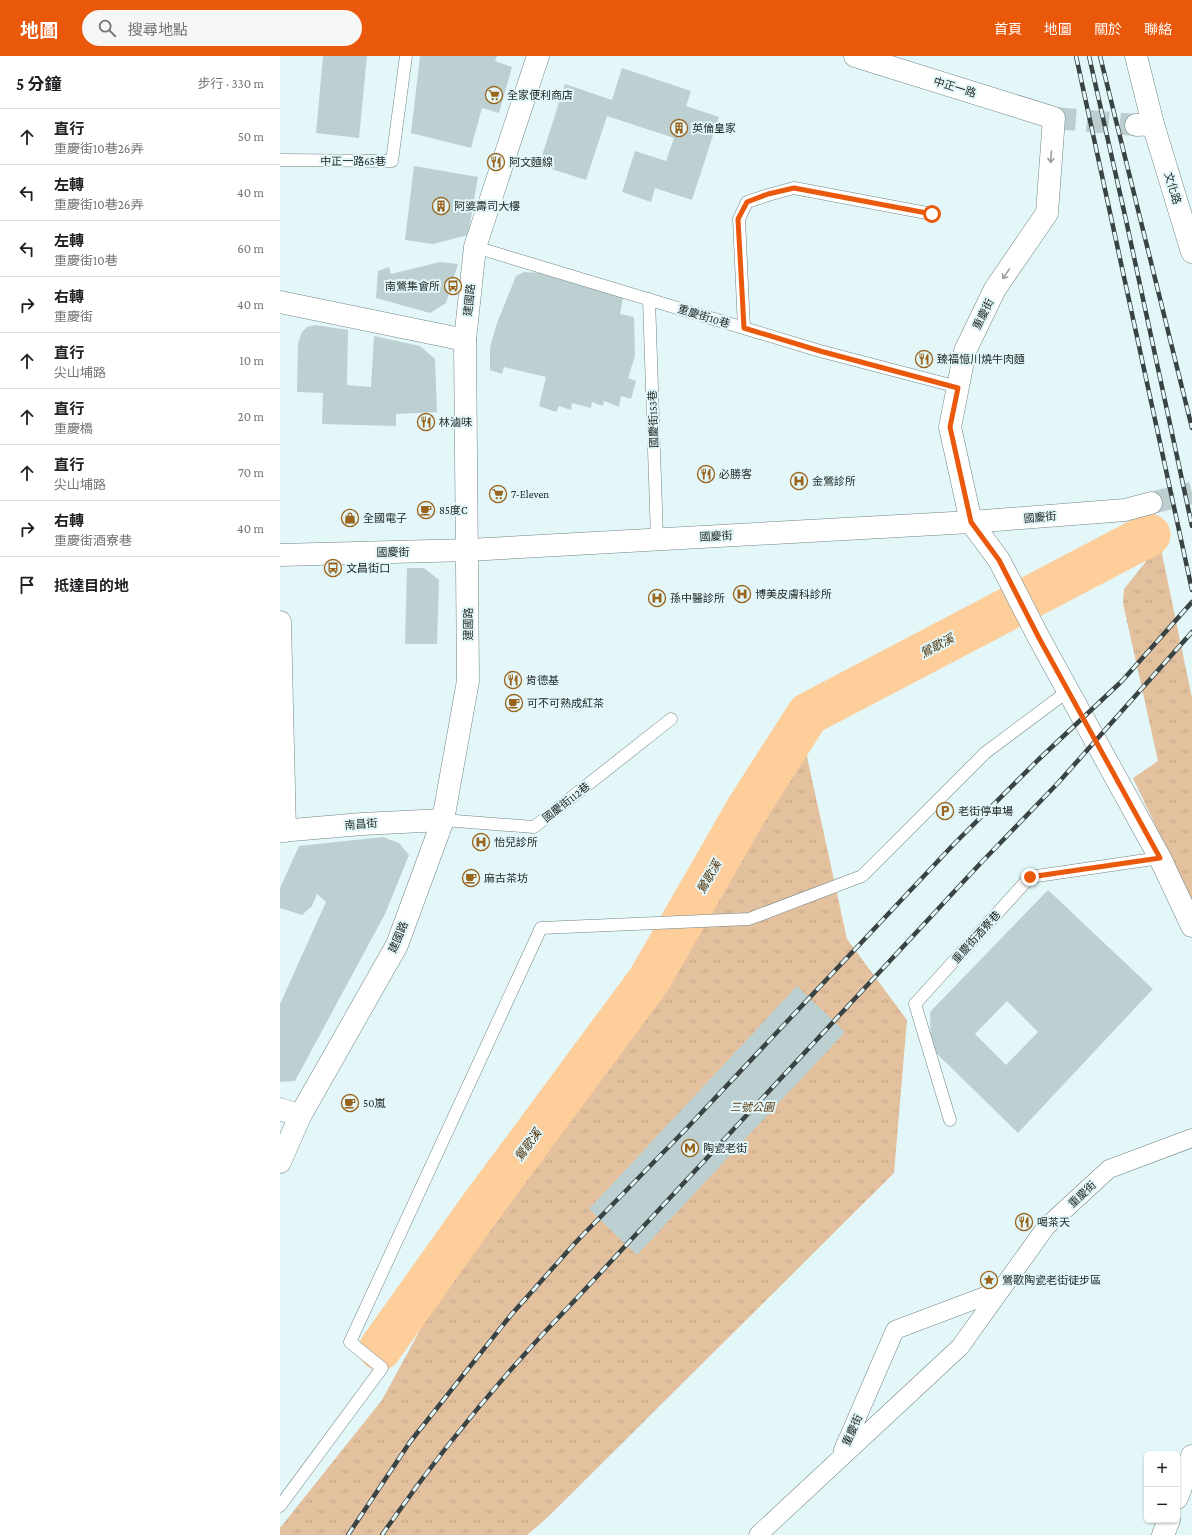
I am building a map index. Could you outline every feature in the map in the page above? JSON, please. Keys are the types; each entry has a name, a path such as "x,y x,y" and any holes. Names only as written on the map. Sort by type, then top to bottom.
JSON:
{"street":[{"name":"建國路","path":"280,1162 300,1116 397,945 443,820 468,681 465,340 475,247 538,56"},
{"name":"中正一路","path":"855,56 880,60 1054,118"},
{"name":"文化路","path":"1136,56 1145,124 1192,252"},
{"name":"重慶街","path":"971,522 950,427 965,351 995,289 1047,213 1054,118"},
{"path":"280,302 465,340"},
{"name":"國慶街","path":"280,555 468,550 971,522 1125,510 1151,503"},
{"path":"971,522 999,560 1039,638 1160,858 1192,926"},
{"path":"280,622 282,835"},
{"name":"南昌街","path":"282,835 362,824 443,820"},
{"path":"280,1109 300,1116"},
{"name":"重慶街","path":"758,1535 840,1457 960,1347 1046,1227 1109,1169 1192,1138"},
{"name":"重慶街","path":"840,1457 895,1330 1001,1290"},
{"path":"1180,1490 1192,1456"},
{"path":"1163,1535 1168,1523"}],"lane":[{"name":"中正一路65巷","path":"280,160 392,161 406,56"},
{"path":"744,328 738,219 747,202 768,194 794,188 932,214"},
{"name":"重慶街10巷","path":"475,247 820,351 958,388"},
{"name":"國慶街153巷","path":"649,300 657,539"},
{"path":"280,1506 382,1368 350,1342 541,928 749,920 862,876 985,753 1068,691"},
{"name":"國慶街112巷","path":"443,820 534,827 671,720"},
{"name":"重慶街酒寮巷","path":"950,1120 915,1004 1030,877 1160,858"}],"green space":[{"path":"1160,544 1192,698 1192,903 1133,778 1158,761 1123,603 1124,589"},
{"name":"三號公園","path":"804,743 847,939 907,1020 894,1173 548,1517 527,1535 280,1535 280,1528 382,1400 443,1288 685,949"}],"building":[{"path":"323,56 367,56 359,138 316,133"},
{"path":"420,56 497,56 495,61 512,67 499,113 482,108 471,148 411,133"},
{"name":"英倫皇家","path":"622,68 691,91 686,106 719,117 692,200 655,188 651,202 622,192 635,151 666,161 674,138 607,116 586,180 539,165 565,84 612,100"},
{"name":"阿婆壽司大樓","path":"414,166 478,177 468,235 433,244 405,240"},
{"path":"440,262 458,264 446,303 430,313 376,298 378,271 389,267 391,274"},
{"path":"524,272 541,273 623,298 620,314 634,317 635,356 628,378 636,381 631,399 621,396 619,407 604,401 603,406 592,402 591,408 572,403 571,410 559,406 556,412 539,406 546,377 504,367 502,374 490,370 490,347 497,323 516,276"},
{"path":"315,325 348,330 347,385 371,387 374,336 420,346 435,359 437,412 396,414 396,426 322,424 323,393 297,392 298,343 302,332 307,327"},
{"path":"407,568 424,568 439,580 437,644 405,644"},
{"path":"383,837 399,843 409,855 385,914 295,1081 280,1082 280,1004 326,902 317,894 312,906 302,915 280,908 280,888 299,846"},
{"path":"1048,890 1153,989 1018,1133 931,1048 930,1012","holes":["1007,1001 1038,1032 1006,1065 975,1034"]},
{"path":"797,986 845,1032 637,1255 589,1209"}],"waterway":[{"name":"鶯歌溪","path":"380,1349 481,1207 649,980 749,806 808,714 1149,535"}],"tunnel":[{"path":"1054,118 1136,125"},
{"path":"1151,503 1192,493"}],"railway":[{"path":"1076,56 1192,590"},
{"path":"1089,56 1192,526"},
{"path":"1100,56 1192,428"},
{"path":"348,1535 410,1442 511,1315 576,1242 687,1128 954,844 1038,760 1122,681 1192,602"},
{"path":"382,1535 450,1443 551,1325 977,867 1058,783 1192,632"}],"place":[{"name":"全家便利商店","path":"494,95"},
{"name":"英倫皇家","path":"679,128"},
{"name":"阿文麵線","path":"496,162"},
{"name":"阿婆壽司大樓","path":"441,206"},
{"name":"南鶯集會所","path":"453,286"},
{"name":"臻福憶川燒牛肉麵","path":"924,359"},
{"name":"林滷味","path":"426,422"},
{"name":"必勝客","path":"706,474"},
{"name":"金鶯診所","path":"799,481"},
{"name":"7-Eleven","path":"498,494"},
{"name":"85度C","path":"426,510"},
{"name":"全國電子","path":"350,518"},
{"name":"文昌街口","path":"333,568"},
{"name":"博美皮膚科診所","path":"742,594"},
{"name":"孫中醫診所","path":"657,598"},
{"name":"肯德基","path":"513,680"},
{"name":"可不可熟成紅茶","path":"514,703"},
{"name":"老街停車場","path":"945,811"},
{"name":"怡兒診所","path":"481,842"},
{"name":"麻古茶坊","path":"471,878"},
{"name":"50嵐","path":"350,1103"},
{"name":"陶瓷老街","path":"690,1148"},
{"name":"喝茶天","path":"1024,1222"},
{"name":"鶯歌陶瓷老街徒步區","path":"989,1280"}],"route":[{"path":"932,214 794,188 768,194 747,202 738,219 744,328 820,351 958,388 950,427 971,522 999,560 1039,638 1160,858 1030,877"}]}
